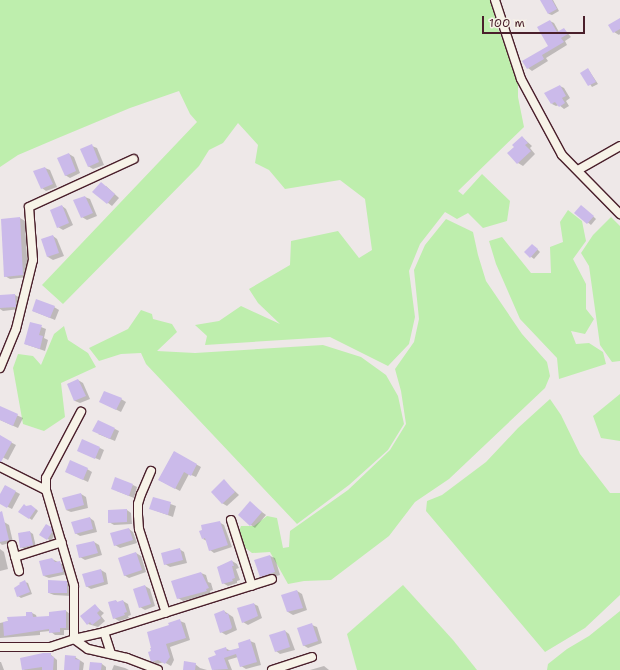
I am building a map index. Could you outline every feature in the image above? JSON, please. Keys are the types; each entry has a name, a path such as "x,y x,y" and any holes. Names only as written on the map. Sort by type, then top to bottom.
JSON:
{"street":[{"path":"495,0 521,79 562,156 578,170 620,214"},
{"path":"578,170 620,146"},
{"path":"0,368 16,329 33,260 29,207 134,160"},
{"path":"74,639 74,586 46,490 46,478 81,412"},
{"path":"0,467 46,490"},
{"path":"151,471 141,494 138,515 140,528 166,613"},
{"path":"231,520 252,586"},
{"path":"15,557 62,542"},
{"path":"12,545 19,571"},
{"path":"0,647 50,647 74,639 104,632 272,579"},
{"path":"104,632 111,654"},
{"path":"74,639 88,649 111,654 158,670"},
{"path":"272,670 312,656"}],"green space":[{"path":"0,0 491,0 497,26 518,79 518,97 524,127 458,191 463,195 482,174 510,201 507,221 483,228 468,213 457,219 445,212 420,244 409,271 415,317 409,344 388,366 330,337 205,345 207,336 195,325 219,321 241,306 280,324 258,303 249,289 290,265 291,241 338,231 359,258 372,250 365,199 340,180 285,189 269,170 255,163 258,145 238,123 223,143 209,150 199,166 63,304 42,285 197,122 190,114 179,91 130,108 58,138 18,155 0,167"},
{"path":"568,210 582,221 586,241 573,259 586,284 586,309 594,319 585,334 571,331 576,344 589,343 603,352 606,364 559,379 557,358 520,319 496,264 489,241 502,237 531,273 551,273 550,247 563,242 560,222"},
{"path":"611,217 620,226 620,361 612,362 600,345 589,266 581,253 593,235"},
{"path":"446,219 473,232 486,281 522,334 547,362 550,376 545,388 449,479 415,502 389,536 331,580 304,581 288,584 270,552 252,553 243,546 238,534 241,526 254,526 267,516 277,518 283,548 289,547 290,531 348,490 390,450 406,424 401,391 395,369 414,342 419,319 414,270 425,245"},
{"path":"141,310 152,314 153,319 172,324 177,332 157,351 195,353 323,345 361,357 386,375 398,396 404,424 388,450 349,485 297,524 146,364 141,353 121,354 99,361 89,348 128,329"},
{"path":"64,326 68,340 88,353 96,367 61,383 65,417 44,431 23,424 13,368 18,354 33,356 41,365 54,334"},
{"path":"620,394 620,441 601,438 593,416"},
{"path":"550,399 561,415 580,454 610,493 620,493 620,595 585,628 545,652 426,511 427,501 442,495 486,462 518,428"},
{"path":"403,585 453,640 477,670 357,670 347,634"},
{"path":"620,611 620,670 547,670 548,664 567,649 589,636"}],"building":[{"path":"540,0 552,0 557,9 548,14"},
{"path":"620,18 620,29 613,33 608,25"},
{"path":"550,20 557,32 564,28 568,34 561,38 564,42 542,55 544,59 527,69 522,61 548,46 537,27"},
{"path":"588,68 596,82 588,86 580,73"},
{"path":"560,85 566,96 562,98 565,103 559,107 555,102 551,104 544,93"},
{"path":"522,136 528,143 525,145 531,151 517,164 507,153 514,147 512,145"},
{"path":"92,144 99,162 88,167 80,149"},
{"path":"69,153 76,171 65,176 57,158"},
{"path":"45,167 53,184 41,189 33,171"},
{"path":"101,182 115,194 107,204 92,192"},
{"path":"85,196 93,213 81,218 73,200"},
{"path":"62,205 69,223 57,228 50,210"},
{"path":"581,205 594,216 587,224 574,213"},
{"path":"20,217 23,275 4,277 1,219"},
{"path":"53,235 59,253 47,257 41,239"},
{"path":"532,244 538,249 530,258 524,252"},
{"path":"15,294 16,307 0,308 0,295"},
{"path":"36,299 55,306 50,318 32,311"},
{"path":"30,322 42,325 39,335 43,336 40,349 24,344"},
{"path":"78,379 86,396 74,401 67,384"},
{"path":"104,391 122,398 116,410 99,402"},
{"path":"0,406 18,414 13,426 0,420"},
{"path":"98,420 115,428 110,439 92,431"},
{"path":"0,435 12,442 1,462 0,462"},
{"path":"82,439 100,447 95,459 77,451"},
{"path":"174,451 197,464 191,476 184,472 175,489 158,480"},
{"path":"70,460 88,468 83,480 65,472"},
{"path":"115,477 133,484 129,496 111,489"},
{"path":"224,479 235,492 222,504 211,492"},
{"path":"5,485 16,491 7,508 0,504 0,494"},
{"path":"81,493 84,505 66,510 62,498"},
{"path":"153,497 171,502 168,515 149,509"},
{"path":"250,501 262,512 250,526 238,515"},
{"path":"24,504 26,506 31,505 36,509 29,519 18,512"},
{"path":"127,509 127,522 108,523 108,510"},
{"path":"2,511 9,540 0,542 0,512"},
{"path":"90,517 93,529 75,534 71,522"},
{"path":"220,521 228,545 209,551 205,538 202,539 199,531 202,530 201,525"},
{"path":"46,524 51,527 52,532 47,540 39,535"},
{"path":"129,528 133,540 114,546 110,533"},
{"path":"30,531 33,545 20,548 18,533"},
{"path":"94,541 98,553 79,558 76,545"},
{"path":"180,548 183,560 164,565 161,553"},
{"path":"136,552 142,570 124,576 118,558"},
{"path":"270,555 275,572 260,577 254,560"},
{"path":"52,558 55,562 60,561 63,572 43,576 39,561"},
{"path":"232,560 235,578 232,579 233,581 222,584 217,567"},
{"path":"101,569 104,582 86,587 82,574"},
{"path":"201,572 209,588 206,589 207,591 177,599 171,581"},
{"path":"25,580 30,592 17,597 14,588"},
{"path":"48,580 67,581 67,593 48,593"},
{"path":"145,585 151,604 139,608 133,589"},
{"path":"297,590 303,608 287,612 281,595"},
{"path":"116,600 117,602 123,600 127,612 124,613 125,615 113,619 108,602"},
{"path":"254,603 258,616 242,623 237,608"},
{"path":"95,604 100,610 97,613 101,618 92,625 90,622 87,625 80,616"},
{"path":"66,610 66,628 60,628 60,632 49,633 49,629 4,636 3,622 8,621 7,617 26,616 26,612 32,612 33,617 49,616 49,612"},
{"path":"224,610 226,614 228,613 232,627 231,629 220,633 214,614"},
{"path":"180,619 186,638 166,644 170,657 165,664 158,660 151,662 148,652 151,651 151,648 147,632 169,625 168,623"},
{"path":"312,623 318,641 303,646 297,628"},
{"path":"285,630 290,647 275,652 269,635"},
{"path":"250,639 257,662 240,667 236,654 224,658 228,669 212,670 208,658 216,655 214,651 226,647 227,651 239,648 238,643"},
{"path":"43,653 51,653 51,656 54,657 53,670 42,670 42,667 22,670 20,658"},
{"path":"65,655 76,656 75,659 80,660 79,670 64,670"},
{"path":"184,661 196,663 195,670 183,670"},
{"path":"90,662 102,663 101,670 89,670"}]}
